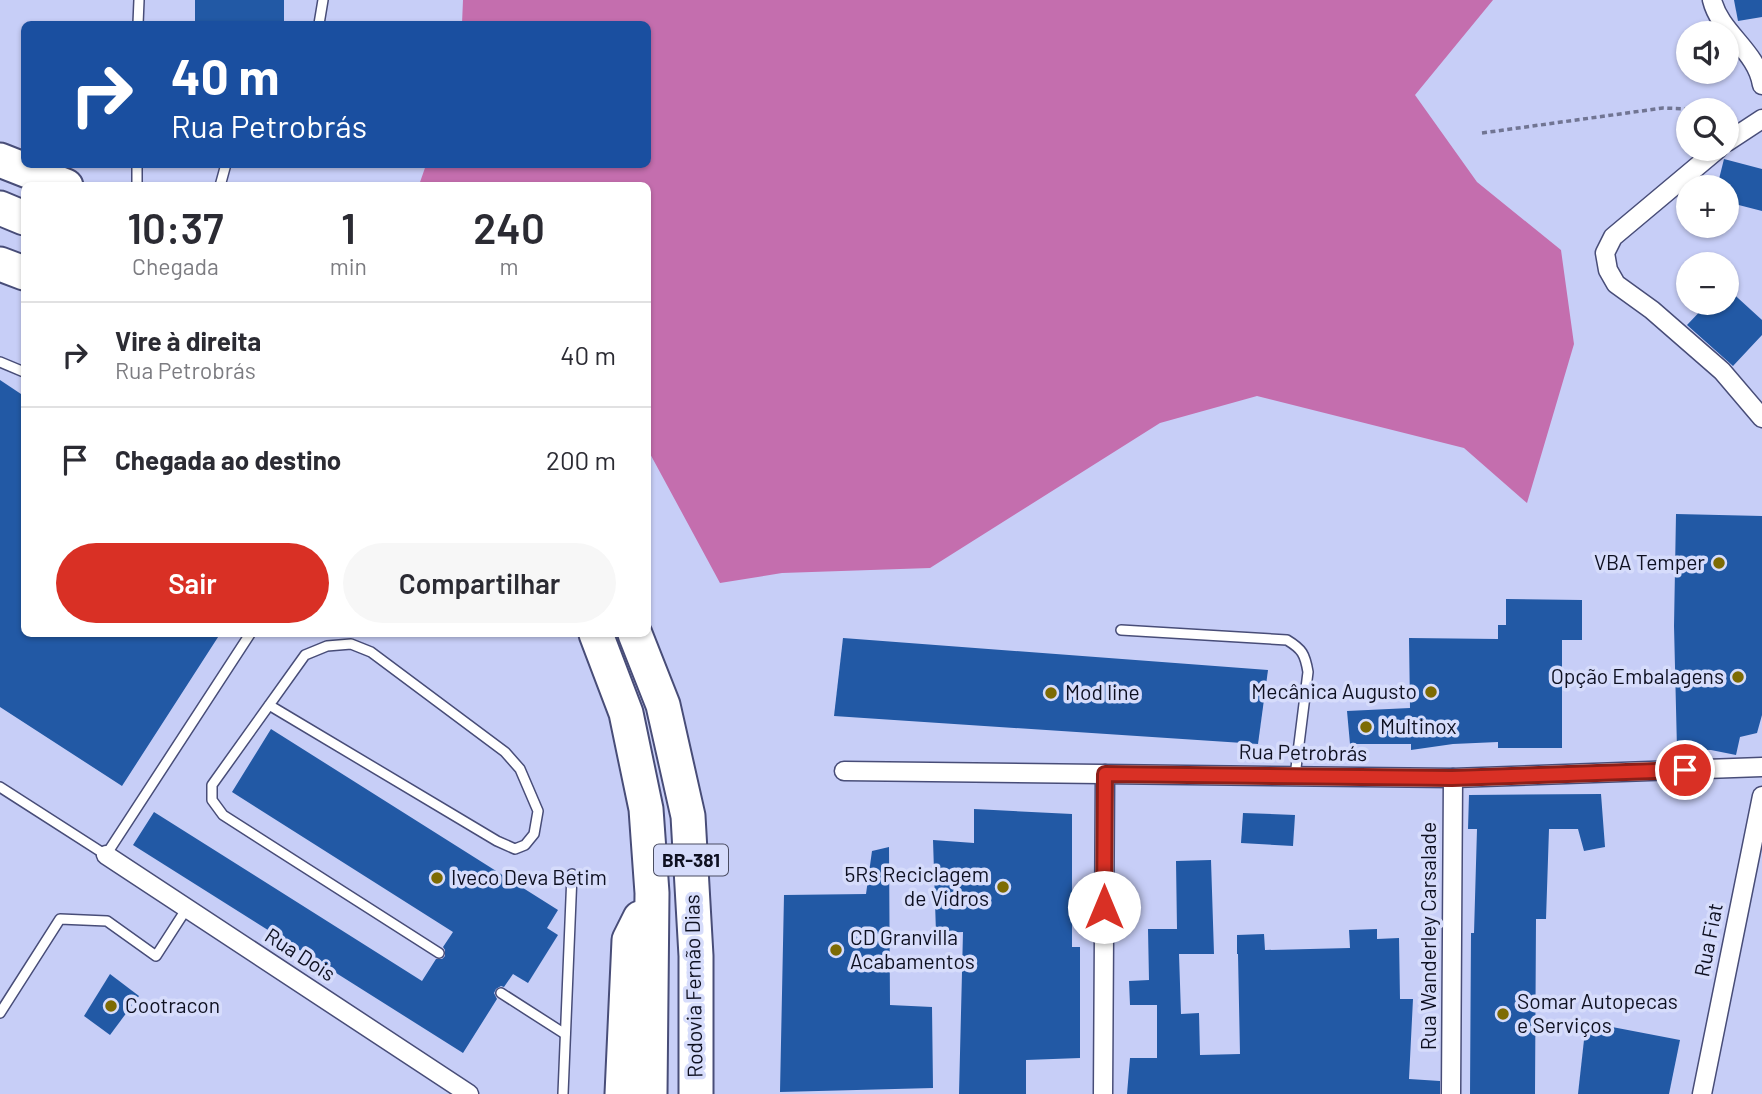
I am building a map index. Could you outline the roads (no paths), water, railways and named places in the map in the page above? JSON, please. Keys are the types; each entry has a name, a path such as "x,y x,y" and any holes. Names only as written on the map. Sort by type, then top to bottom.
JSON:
{"highway":[{"path":"0,160 56,182"},
{"path":"0,208 21,217"},
{"path":"0,264 21,272"},
{"name":"Rodovia Fernão Dias","path":"597,637 626,713 646,810 652,893 650,1094"},
{"name":"Rodovia Fernão Dias","path":"636,637 663,705 688,816 696,956 696,1094"},
{"name":"BR-381","path":"622,1094 629,940 652,893"},
{"path":"696,956 718,1094"}],"street":[{"path":"1712,0 1722,24 1758,69 1762,85"},
{"path":"1739,134 1762,119"},
{"path":"1704,161 1613,237 1605,253 1608,270 1616,284 1652,310 1722,370 1762,418"},
{"name":"Rua Petrobrás","path":"844,771 1452,778 1762,767"},
{"path":"1103,1094 1105,774"},
{"name":"Rua Wanderley Carsalade","path":"1451,1094 1452,778"},
{"name":"Rua Fiat","path":"1702,1094 1762,796"},
{"name":"Rua Dois","path":"106,855 469,1094"}],"lane":[{"path":"138,21 139,0"},
{"path":"320,21 323,0"},
{"path":"0,362 21,371"},
{"path":"1121,630 1287,640 1300,648 1306,659 1308,672 1296,776"},
{"path":"0,787 106,855 248,637"},
{"path":"269,705 497,841 516,849 525,845 534,834 538,811 520,769 505,752 371,652 351,644 327,646 304,655 212,785 212,800 223,815 439,953"},
{"path":"563,1094 572,874"},
{"path":"0,1013 60,919 107,921 156,956 187,908"},
{"path":"501,993 565,1034"}],"place":[{"name":"VBA Temper","path":"1719,563"},
{"name":"Opção Embalagens","path":"1738,677"},
{"name":"Mecânica Augusto","path":"1431,692"},
{"name":"Mod line","path":"1051,693"},
{"name":"Multinox","path":"1366,727"},
{"name":"Iveco Deva Betim","path":"437,878"},
{"name":"5Rs Reciclagem de Vidros","path":"1003,887"},
{"name":"CD Granvilla Acabamentos","path":"836,950"},
{"name":"Cootracon","path":"111,1006"},
{"name":"Somar Autopecas e Serviços","path":"1503,1014"}]}
